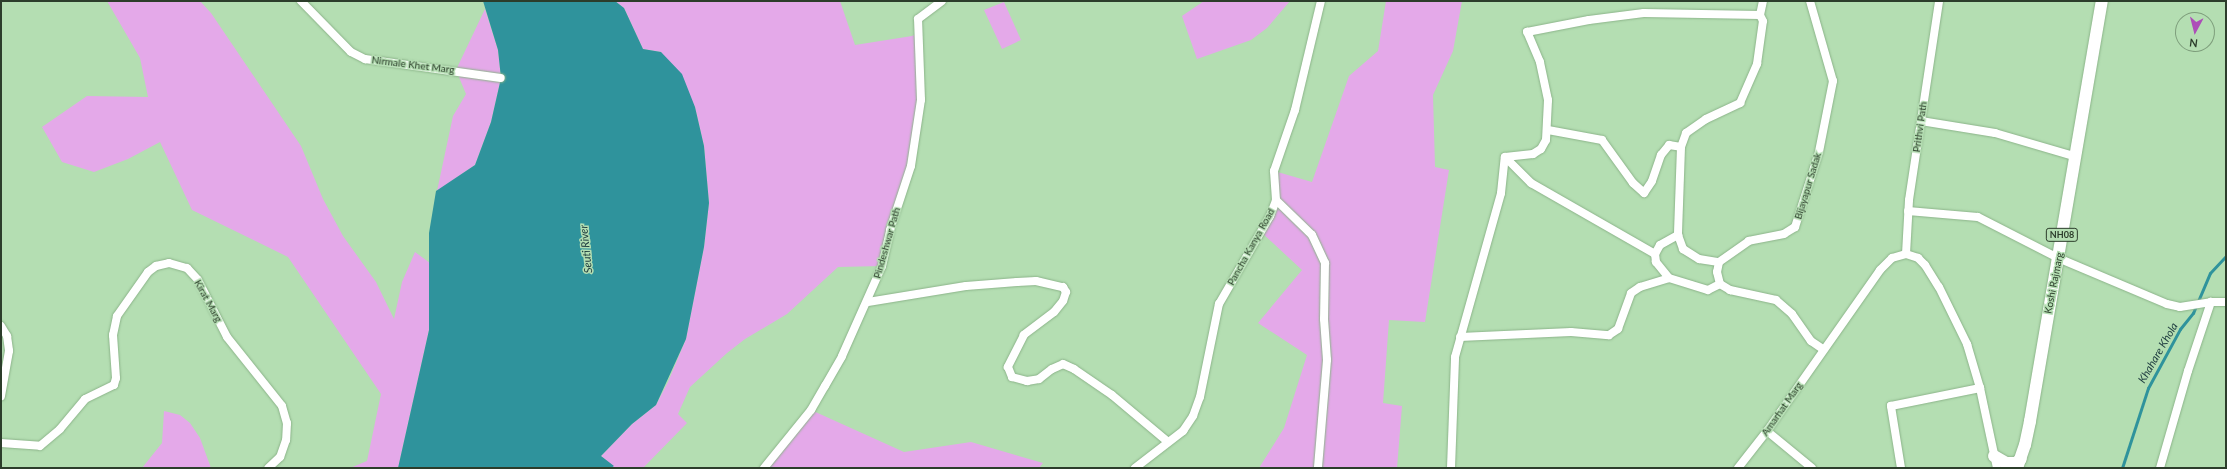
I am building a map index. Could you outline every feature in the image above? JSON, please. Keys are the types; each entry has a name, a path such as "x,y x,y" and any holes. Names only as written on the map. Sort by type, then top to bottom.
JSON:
{"main road":[{"name":"Koshi Rajmarg","path":"2019,464 2030,421 2102,1"},
{"path":"1996,462 2019,464"}],"street":[{"name":"Nirmale Khet Marg","path":"301,1 351,52 365,59 501,78"},
{"name":"Pindeshwar Path","path":"764,468 811,410 842,356 868,302 882,266 890,230 910,166 921,100 918,19 942,1"},
{"name":"Pancha Kanya Road","path":"1135,468 1183,431 1193,416 1200,397 1219,304 1270,216 1276,200 1274,171 1295,110 1321,1"},
{"path":"1763,1 1760,15 1763,21 1757,64 1740,103 1706,119 1686,133 1681,147 1678,235 1683,249 1699,259 1719,262 1717,272 1720,284 1730,290 1776,300 1792,314 1811,341 1823,349 1880,270 1892,258 1906,254 1918,258 1939,287 1967,344 1980,388 1996,462"},
{"name":"Bijayapur Sadak","path":"1719,262 1750,241 1784,234 1795,227 1818,152 1833,81 1810,1"},
{"name":"Prithvi Path","path":"1906,254 1908,211 1939,1"},
{"path":"1505,157 1533,154 1541,149 1548,130 1548,100 1540,62 1527,32 1588,20 1644,13 1760,15"},
{"path":"1921,121 1996,132 2076,157"},
{"path":"1548,130 1602,140 1636,187 1644,193 1652,181 1661,155 1669,146 1681,147"},
{"path":"1505,157 1531,183 1655,254"},
{"path":"1451,468 1455,357 1501,193 1505,157"},
{"path":"1276,200 1312,235 1325,263 1324,320 1327,360 1318,468"},
{"path":"1908,211 1978,216 2058,258 2167,304 2190,307 2208,302 2226,302"},
{"path":"1678,235 1660,244 1655,254 1656,262 1669,278 1708,290 1720,284"},
{"name":"Kirat Marg","path":"1,443 40,446 60,429 85,399 114,385 116,378 113,335 117,316 148,272 156,266 169,263 187,268 198,280 227,337 282,406 287,423 286,440 280,457 268,468"},
{"path":"1460,337 1571,332 1609,335 1618,329 1631,293 1640,287 1669,278"},
{"path":"868,302 958,287 1017,282 1036,281 1063,287 1066,292 1063,301 1054,312 1024,335 1008,367 1012,377 1026,381 1039,379 1052,368 1063,364 1068,366 1112,395 1168,442"},
{"path":"2160,468 2208,302"},
{"path":"1,326 7,336 9,351 1,396"},
{"name":"Amarhat Marg","path":"1738,468 1767,431 1823,349"},
{"path":"1900,468 1891,406 1980,388"},
{"path":"1767,431 1812,468"}],"shaded area":[{"path":"107,1 200,1 211,13 301,146 323,199 343,236 376,282 394,319 402,282 415,252 430,263 429,330 398,468 350,468 367,461 381,394 288,257 192,210 160,142 128,159 94,172 62,162 42,127 87,96 148,97 140,58"},
{"path":"615,1 840,1 855,45 912,36 919,32 921,73 911,166 882,266 838,267 787,314 745,339 727,353 690,387 678,414 687,423 643,468 611,468 613,466 601,456 632,424 656,405 668,382 686,339 704,247 709,203 704,146 695,107 661,52 643,49 624,8"},
{"path":"1204,1 1290,1 1267,28 1251,40 1197,59 1182,16"},
{"path":"1386,1 1462,1 1453,51 1433,95 1435,167 1449,170 1425,322 1389,320 1383,403 1402,406 1397,468 1259,468 1284,428 1307,355 1258,323 1302,270 1261,232 1276,200 1274,171 1312,182 1349,76 1378,51"},
{"path":"1004,2 1021,40 1002,49 984,10"},
{"path":"485,9 498,50 501,78 491,122 475,165 437,191 453,116 466,94 456,70"},
{"path":"811,410 904,452 971,442 1043,463 1039,468 764,468"},
{"path":"164,411 180,415 190,423 200,438 211,468 142,468 162,443"}],"water":[{"name":"Seuti River","path":"483,1 615,1 624,8 643,49 661,52 682,74 695,107 704,146 709,203 704,247 686,339 656,405 632,424 601,456 614,466 611,468 398,468 429,330 429,233 436,191 475,165 491,122 501,78 498,50"}],"waterway":[{"name":"Khahare Khola","path":"2122,468 2148,388 2180,329 2193,313 2210,273 2226,256"}]}
